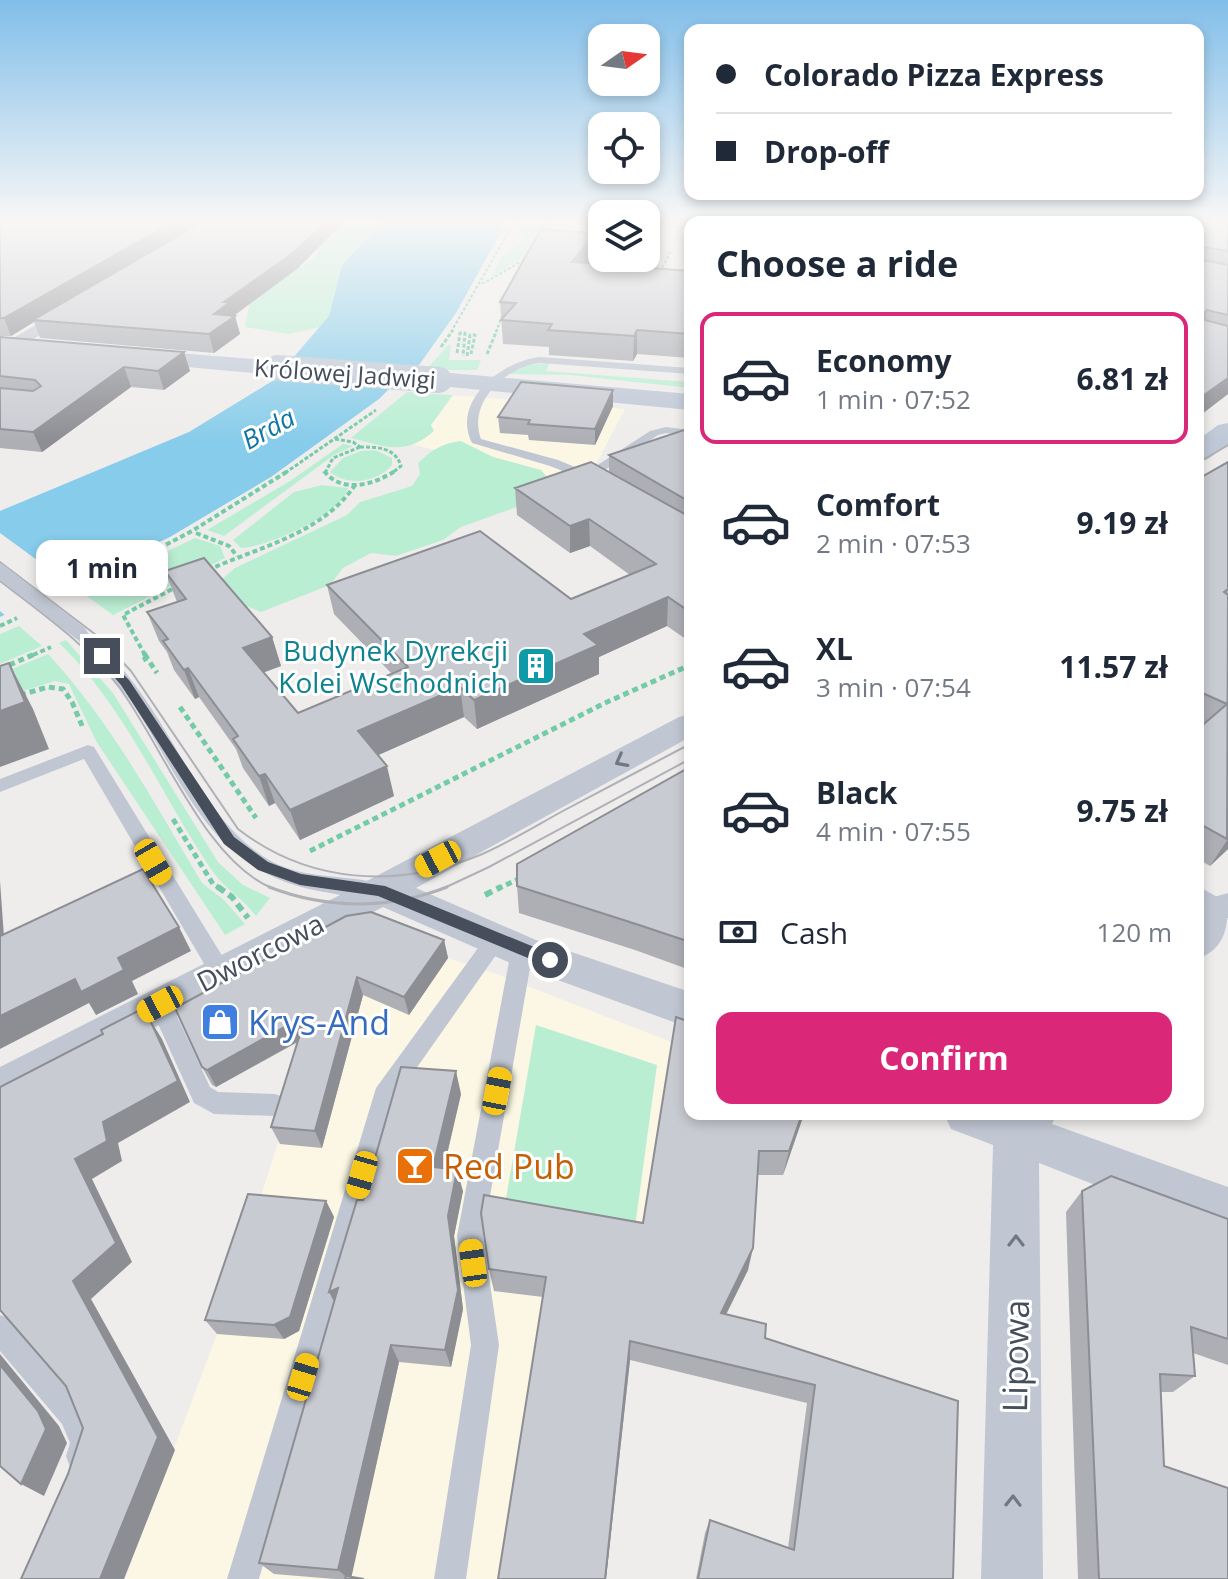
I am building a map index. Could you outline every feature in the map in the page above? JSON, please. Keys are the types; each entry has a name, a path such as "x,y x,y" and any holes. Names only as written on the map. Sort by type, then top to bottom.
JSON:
{"street":[{"path":"4,346 86,300"},
{"path":"4,346 56,350"},
{"name":"Królowej Jadwigi","path":"103,354 277,368 449,366 491,385 684,401"},
{"name":"Dworcowa","path":"0,1089 684,727"},
{"path":"380,890 436,911 509,945 684,1008"},
{"path":"1204,931 1217,904"},
{"path":"1002,1120 1025,1124 1228,1212"},
{"name":"Lipowa","path":"1012,1579 1025,1124"}],"lane":[{"path":"601,485 554,463 476,441 471,433 471,419 491,385 509,368 528,361 684,371"},
{"path":"588,477 654,433 666,430 684,432"},
{"path":"0,571 80,633 125,682 229,841 263,866 292,877 339,887 380,890"},
{"path":"0,786 88,751 221,973"},
{"path":"243,1579 388,1088 509,945"},
{"path":"450,1579 485,1345 470,1236 509,945"},
{"path":"160,1004 202,1095 214,1103 275,1105"},
{"path":"0,1329 73,1414 85,1443 69,1487"}],"path":[{"path":"436,354 474,295"},
{"path":"488,349 506,306"},
{"path":"449,366 460,333 465,333 462,359 467,359 470,335 475,335 471,359"},
{"path":"445,341 454,341 449,366"},
{"path":"66,596 195,532 262,491 387,402"},
{"path":"335,439 353,442 360,447"},
{"path":"360,447 394,453 400,459 401,466 379,481 355,485 336,482 324,472 331,459 360,447"},
{"path":"201,574 334,512 350,497 355,485"},
{"path":"195,532 229,546 237,556"},
{"path":"162,681 123,615 189,580"},
{"path":"0,626 26,614"},
{"path":"0,669 53,646"},
{"path":"137,663 147,658"},
{"path":"308,852 605,703 684,668"},
{"path":"13,697 52,686 62,687 68,692 83,727 88,751"},
{"path":"178,704 258,822"}],"shaded area":[{"path":"427,393 625,409 597,462 572,486 389,438"},
{"path":"448,958 674,1043 642,1246 606,1579 125,1579 217,1334 313,1033 302,963"}],"green space":[{"path":"251,295 334,295 329,316 320,327 289,334 245,327"},
{"path":"451,345 449,360 481,360 477,370 426,370"},
{"path":"549,363 546,371 684,382 684,387 570,375 506,374 529,365"},
{"path":"407,392 453,395 431,425 434,431 404,447 351,438"},
{"path":"461,441 493,457 541,470 548,478 528,503 461,527 443,540 396,556 371,553 343,568 330,585 261,612 239,603 220,581 235,568 347,515 360,502 412,486 420,474 418,463 438,448"},
{"path":"343,444 353,446 334,455 224,536 207,530 290,481"},
{"path":"375,450 392,458 392,465 371,479 354,481 330,472 343,458 361,451"},
{"path":"322,485 348,488 332,509 318,519 284,536 253,546 241,548 233,540 294,492"},
{"path":"195,538 220,546 225,558 113,615 81,592"},
{"path":"19,626 42,646 0,664 0,634"},
{"path":"66,640 113,693 218,862 243,885 270,898 256,916 213,872 124,724 83,669 59,643"},
{"path":"48,654 112,736 202,883 224,900 245,924 225,935 96,741 69,684 55,681 0,698 0,674"},
{"path":"536,1025 657,1065 635,1227 504,1210"}],"water":[{"name":"Brda","path":"334,295 466,295 419,365 412,366 379,399 271,477 170,537 0,617 0,511 189,432 274,380 329,316"}],"pier":[{"path":"0,533 74,587 8,618 0,611"}],"building":[{"path":"0,295 45,295 4,318 0,318"},
{"path":"77,295 234,295 214,314 235,316 209,334 33,320"},
{"path":"504,295 684,295 684,334 637,330 634,336 548,330 552,324 501,320 516,303 500,302"},
{"path":"1204,295 1228,295 1228,315 1207,310 1204,313"},
{"path":"1204,313 1205,320 1228,326 1228,378 1204,395"},
{"path":"0,337 184,352 158,371 124,367 33,432 0,429 0,388 33,391 41,386 35,380 0,376"},
{"path":"521,382 613,390 595,429 528,424 530,420 498,417"},
{"path":"684,430 684,499 609,455"},
{"path":"591,462 684,514 684,608 668,597 584,634 598,645 474,700 460,687 358,731 387,766 290,810 265,774 259,776 233,739 238,736 188,668 184,670 163,641 168,639 147,612 186,599 165,571 204,558 272,637 243,648 298,713 408,667 327,585 480,531 571,599 656,564 589,519 570,526 515,488"},
{"path":"1228,462 1228,589 1224,592 1228,595 1227,839 1204,826 1204,724 1227,704 1204,694 1204,476"},
{"path":"9,663 25,702 0,711 0,666"},
{"path":"684,770 684,940 517,886 517,864"},
{"path":"143,869 179,927 118,958 124,970 81,992 75,979 0,1016 0,936"},
{"path":"371,912 444,940 404,997 357,977 315,1131 271,1127 306,1015 207,1070 202,1067 175,1008 346,916"},
{"path":"142,1009 178,1081 103,1122 107,1141 75,1159 116,1243 73,1281 158,1437 100,1579 21,1579 68,1474 83,1428 66,1386 0,1310 0,1087 103,1034 101,1030"},
{"path":"676,1017 684,1020 684,1120 800,1120 789,1151 759,1151 753,1248 721,1313 766,1324 765,1338 958,1401 953,1579 698,1579 710,1520 794,1550 815,1385 630,1341 605,1579 498,1579 546,1277 489,1269 481,1213 484,1195 643,1223"},
{"path":"401,1067 456,1071 433,1167 457,1170 448,1216 458,1290 445,1350 391,1345 338,1570 259,1563 338,1288 329,1292 357,1200 363,1200"},
{"path":"1111,1176 1228,1219 1228,1339 1191,1327 1195,1376 1160,1374 1164,1466 1228,1488 1228,1579 1099,1579 1082,1191"},
{"path":"248,1194 326,1201 290,1317 274,1325 205,1320"},
{"path":"0,1365 38,1411 46,1429 21,1484 0,1466"}],"tram line":[{"path":"1204,459 1228,445"},
{"path":"0,562 100,638 131,671 238,829 294,861 324,870 386,876 449,866 501,845 684,747"},
{"path":"0,581 93,657 119,687 206,829 249,875 272,888"},
{"path":"444,888 684,762"},
{"path":"272,888 313,900 358,904 403,900 444,888"}],"place":[{"name":"Budynek Dyrekcji Kolei Wschodnich","path":"536,666"},
{"name":"Krys-And","path":"220,1022"},
{"name":"Red Pub","path":"415,1166"}],"route":[{"path":"102,656 125,682 229,841 263,866 300,879 339,887 380,890 550,960"}]}
